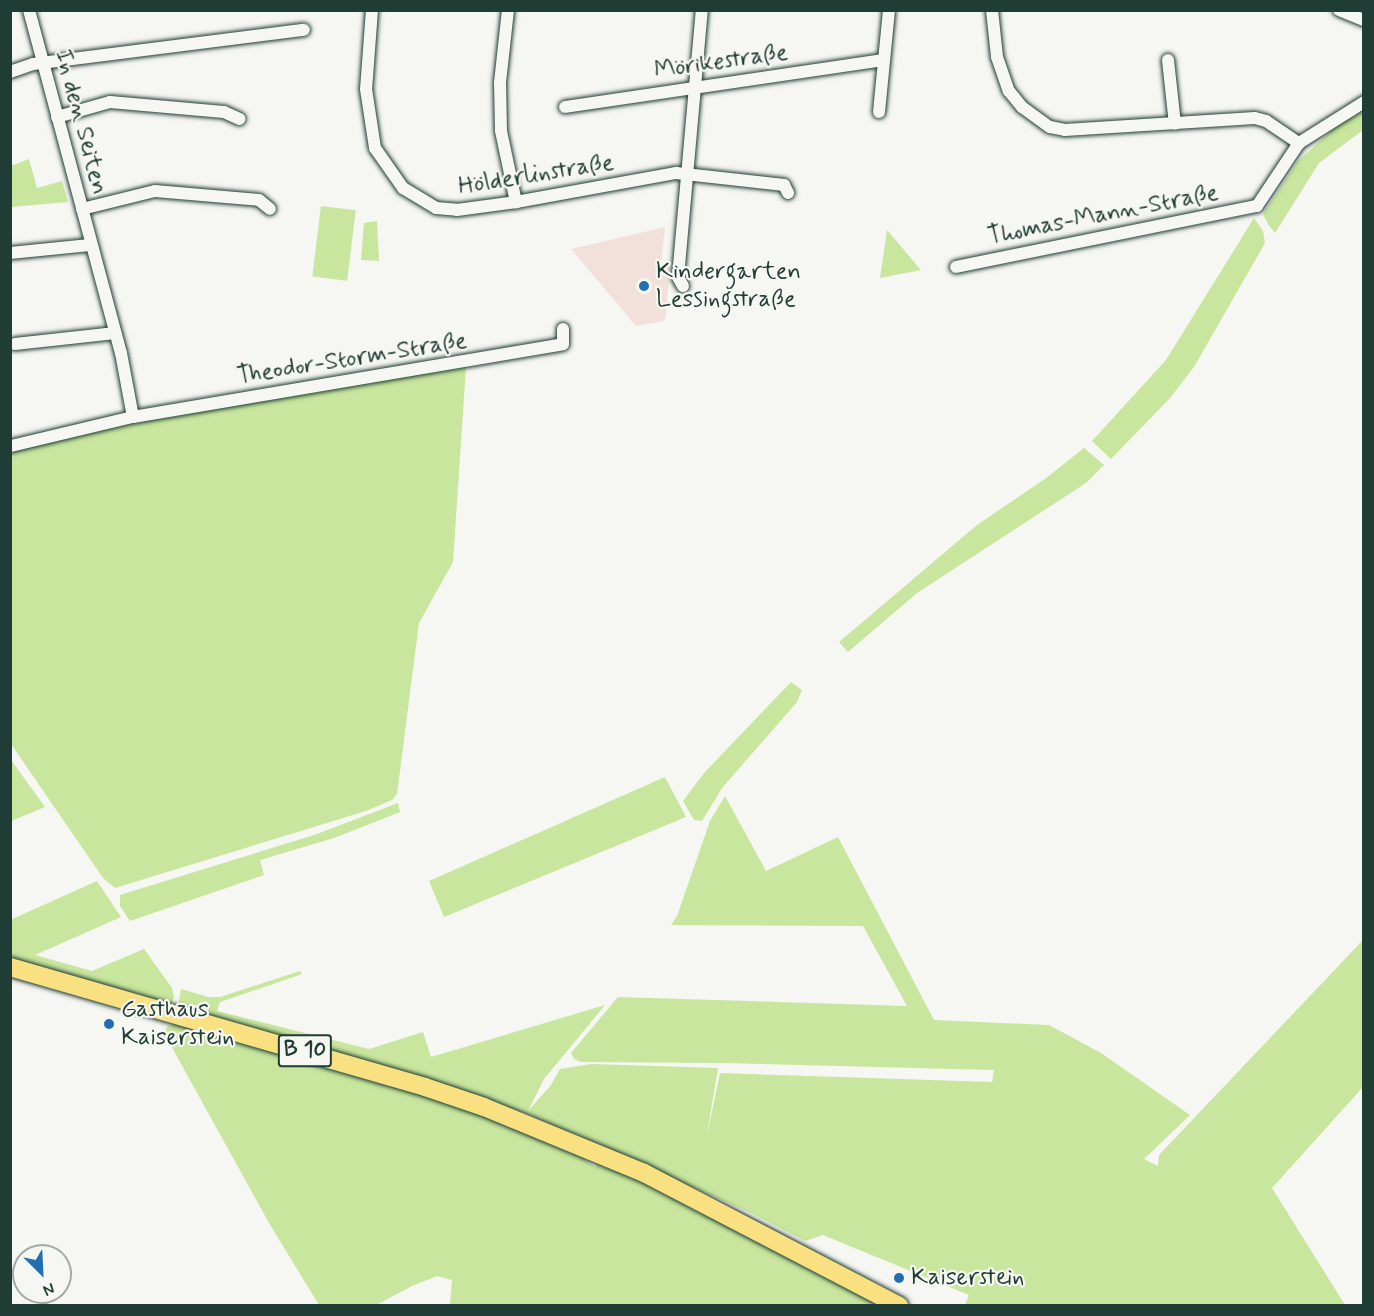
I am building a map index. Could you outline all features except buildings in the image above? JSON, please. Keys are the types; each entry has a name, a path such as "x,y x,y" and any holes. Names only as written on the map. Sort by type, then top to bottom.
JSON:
{"main road":[{"name":"B 10","path":"10,967 425,1087 484,1107 644,1173 900,1305"}],"street":[{"name":"In den Seiten","path":"29,10 115,333 133,417"},
{"name":"Hölderlinstraße","path":"372,10 366,89 371,135 375,148 386,167 403,188 436,208 457,210 516,202 676,173 784,185 788,193"},
{"path":"508,10 500,82 501,131 516,202"},
{"path":"683,286 678,277 702,10"},
{"path":"879,112 889,10"},
{"path":"992,10 997,57 1003,78 1014,98 1040,121 1065,130 1259,118 1299,143 1364,102"},
{"path":"1339,10 1364,20"},
{"path":"10,72 43,63 304,30"},
{"name":"Mörikestraße","path":"565,107 883,60"},
{"path":"1168,60 1175,124"},
{"path":"57,117 110,102 224,112 240,119"},
{"name":"Thomas-Mann-Straße","path":"957,267 1257,206 1299,143"},
{"path":"82,209 155,191 259,200 270,209"},
{"path":"10,253 90,245"},
{"name":"Theodor-Storm-Straße","path":"133,417 563,344 563,329"},
{"path":"15,344 115,333"},
{"path":"11,447 133,417"}],"shaded area":[{"path":"665,227 661,264 670,265 666,316 664,321 636,326 571,249"}],"green space":[{"path":"1363,112 1363,130 1319,163 1275,233 1263,214 1298,161 1340,123"},
{"path":"29,159 37,188 62,181 68,202 11,207 11,166"},
{"path":"321,206 356,210 347,281 312,276"},
{"path":"1254,218 1263,231 1265,243 1194,367 1170,398 1111,459 1092,441 1166,360"},
{"path":"377,221 379,261 361,260 364,223"},
{"path":"887,230 921,270 880,278"},
{"path":"466,367 453,562 419,623 397,794 392,800 366,811 115,888 103,878 11,744 10,451 130,424 137,420"},
{"path":"1084,448 1104,465 1086,483 917,593 848,652 839,642 977,525 1045,479"},
{"path":"791,682 802,690 797,702 722,788 702,821 694,820 683,801 705,772"},
{"path":"10,760 45,807 11,821"},
{"path":"665,777 686,817 444,917 429,881"},
{"path":"725,796 766,871 838,837 934,1020 1049,1025 1101,1053 1190,1115 1144,1159 1158,1166 1159,1155 1363,940 1363,1087 1272,1188 1345,1305 965,1305 969,1295 823,1235 805,1241 751,1213 526,1113 304,1043 178,1007 181,989 208,997 220,997 300,971 302,974 220,1002 217,1011 369,1049 423,1032 431,1057 605,1005 544,1079 528,1111 551,1085 560,1069 591,1064 718,1068 706,1140 720,1073 992,1082 994,1070 581,1062 574,1059 571,1053 618,997 907,1006 863,926 671,925 677,916 710,821"},
{"path":"398,803 400,812 334,838 260,860 264,875 130,921 120,906 120,895 317,834"},
{"path":"97,881 121,917 35,955 92,971 144,949 172,988 174,997 171,1005 11,959 10,920"},
{"path":"178,1022 436,1098 583,1153 586,1161 596,1167 596,1162 601,1161 748,1233 885,1305 450,1305 452,1280 437,1276 376,1305 319,1305 269,1223 164,1033 167,1027"}],"place":[{"name":"Kindergarten Lessingstraße","path":"644,286"},
{"name":"Gasthaus Kaiserstein","path":"109,1024"},
{"name":"Kaiserstein","path":"899,1278"}]}
